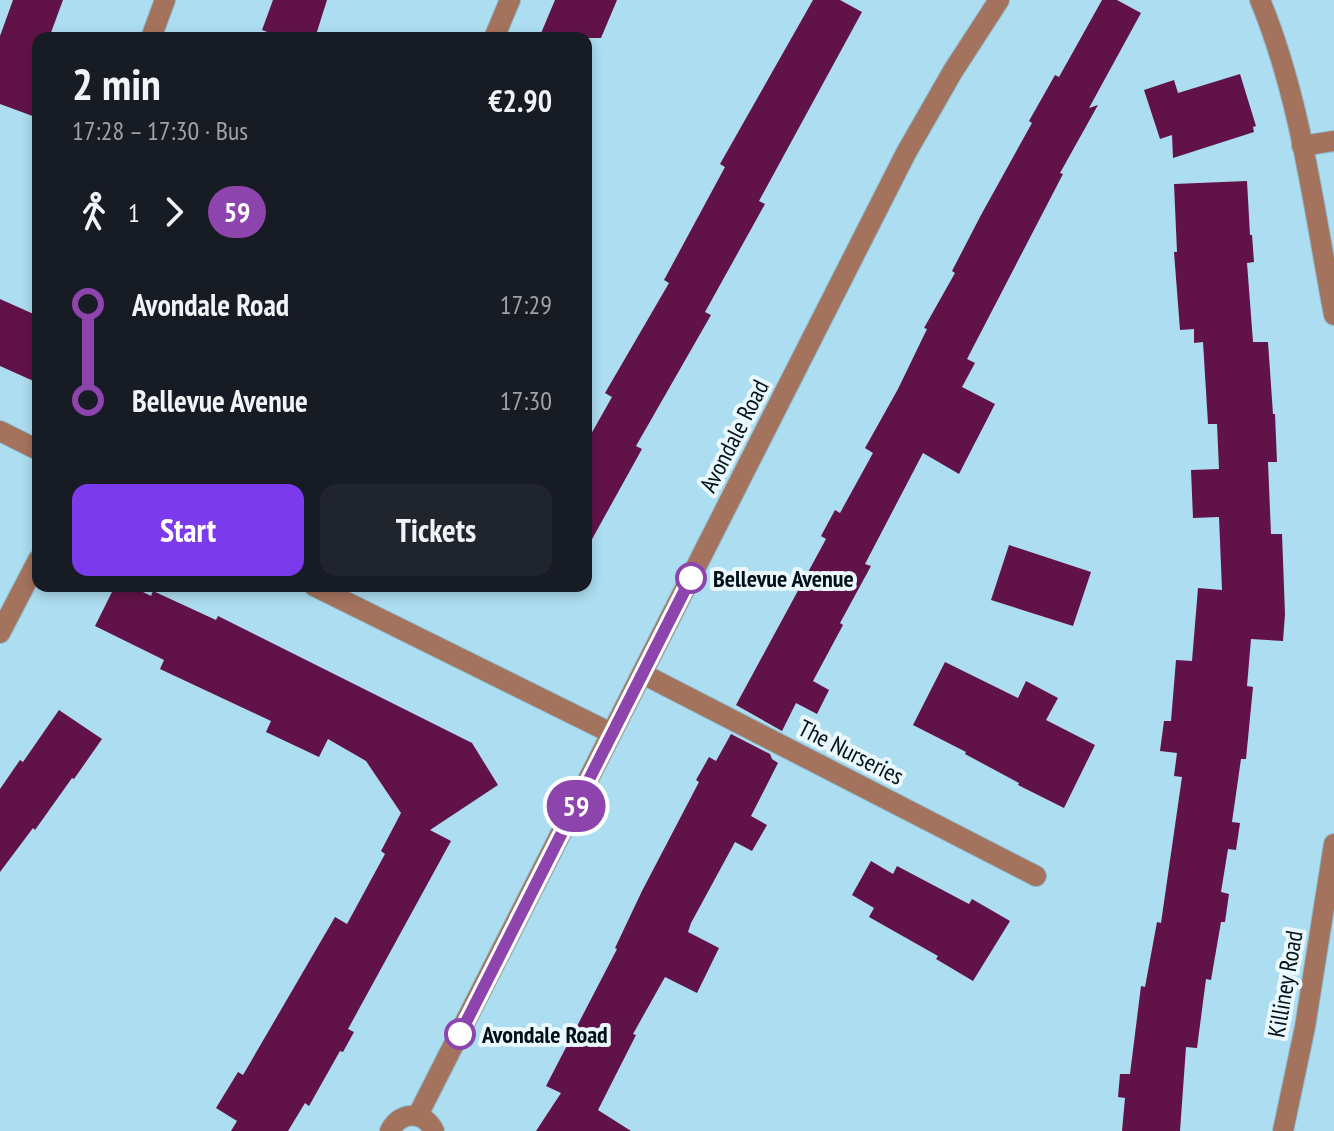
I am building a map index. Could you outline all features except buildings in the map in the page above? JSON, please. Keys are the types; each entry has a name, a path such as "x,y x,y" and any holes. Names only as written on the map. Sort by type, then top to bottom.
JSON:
{"street":[{"path":"153,32 165,0"},
{"path":"497,32 510,0"},
{"name":"Avondale Road","path":"418,1115 906,153 953,71 999,0"},
{"path":"1260,0 1274,35 1302,146 1334,315"},
{"path":"1302,146 1334,141"},
{"path":"0,431 32,447"},
{"path":"0,633 32,572"},
{"path":"326,592 611,733"},
{"name":"The Nurseries","path":"643,674 1036,876"},
{"name":"Killiney Road","path":"1283,1131 1305,1027 1334,844"},
{"path":"390,1131 403,1116 418,1115 431,1124 434,1131"}],"bus line":[{"name":"59","path":"460,1034 691,578"}],"place":[{"name":"Bellevue Avenue","path":"691,578"},
{"name":"Avondale Road","path":"460,1034"}]}
